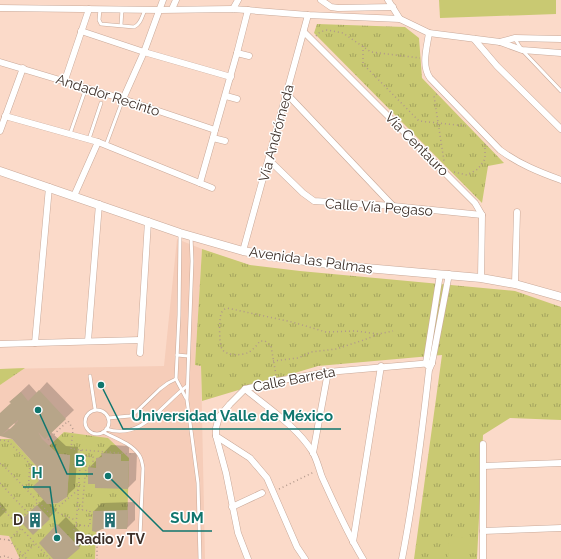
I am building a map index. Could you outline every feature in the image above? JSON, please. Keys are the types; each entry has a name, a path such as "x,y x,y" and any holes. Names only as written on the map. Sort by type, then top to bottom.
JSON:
{"street":[{"path":"123,99 144,52 163,0"},
{"path":"172,9 176,0"},
{"path":"234,9 238,0"},
{"path":"321,0 331,7 338,8 393,7"},
{"path":"388,0 400,18"},
{"path":"0,8 145,10 234,9 400,18 429,33 500,42 522,50 561,52"},
{"path":"65,80 89,9"},
{"path":"200,183 226,96 248,10"},
{"name":"Vía Andrómeda","path":"243,250 308,14"},
{"path":"81,31 144,52 230,77"},
{"name":"Vía Centauro","path":"304,32 450,176 475,203 482,215"},
{"path":"429,33 425,69 427,75 490,139 512,159 561,180"},
{"path":"500,42 515,38 561,39"},
{"path":"474,39 497,66 561,129"},
{"path":"237,53 249,56"},
{"name":"Andador Recinto","path":"0,62 65,80 215,130"},
{"path":"0,131 23,68"},
{"path":"286,93 393,206"},
{"path":"226,96 237,99"},
{"path":"5,116 98,142 212,188"},
{"path":"213,138 224,141"},
{"path":"74,196 98,142"},
{"name":"Calle Vía Pegaso","path":"269,160 303,193 314,201 393,206 482,215"},
{"name":"Avenida las Palmas","path":"0,171 180,233 243,250 275,257 343,266 449,274 481,278 515,284 561,297"},
{"path":"35,343 49,187"},
{"path":"88,341 99,204"},
{"path":"515,284 517,212"},
{"path":"481,278 482,215"},
{"path":"140,352 148,221"},
{"path":"402,559 410,519 420,452 440,274"},
{"path":"429,363 449,274"},
{"path":"0,344 140,340"},
{"name":"Calle Barreta","path":"248,559 238,534 226,473 216,436 216,428 219,417 245,389 277,381 328,372 381,366 429,363"},
{"path":"353,543 381,366"},
{"path":"313,453 328,372"},
{"path":"245,389 303,439 313,453 319,470 353,543 363,559"},
{"path":"216,436 250,458 267,478 297,546 305,559"},
{"path":"483,559 484,444"},
{"path":"484,466 561,463"},
{"path":"232,506 262,493"},
{"path":"483,530 561,528"}],"lane":[{"path":"100,9 98,20 101,24 134,26 138,25 145,10"},
{"path":"121,25 122,9"},
{"path":"515,38 522,50 561,91"},
{"path":"70,134 86,87"},
{"path":"106,145 123,99"},
{"path":"89,139 100,103"},
{"path":"180,233 176,379 187,400"},
{"path":"191,235 191,331 188,356 187,400 198,483 200,559"},
{"path":"177,355 188,356"},
{"path":"90,376 96,410"},
{"path":"108,418 130,416 160,389 176,379"},
{"path":"105,431 108,426 108,418 103,412 92,410 84,420 88,431 96,434 105,431 128,431 138,428 150,419 187,386"},
{"path":"105,431 127,444 139,454 144,468 140,536"}],"path":[{"path":"312,40 320,32 327,30 343,34 371,52 426,59"},
{"path":"363,46 364,64 420,122 466,126 472,120"},
{"path":"439,166 444,160 434,96 441,90"},
{"path":"450,176 454,172 467,175 478,169 485,158 485,145 490,139"},
{"path":"277,381 270,346 265,341 260,341 248,352 226,354 221,348 220,330 221,314 223,310 228,308 292,322 326,332 356,331 378,334"},
{"path":"273,362 298,358 311,352 336,349 378,334 393,331"},
{"path":"48,440 68,421 73,429 71,449 139,454"},
{"path":"0,440 8,441 30,464 28,492"},
{"path":"81,450 75,520 76,525 73,531 85,543 111,543"},
{"path":"81,455 93,457 93,466 86,466 82,510"},
{"path":"0,464 1,463 50,514 78,490"},
{"path":"274,492 319,470"},
{"path":"0,483 27,512"},
{"path":"16,523 38,502"},
{"path":"0,506 50,559"},
{"path":"76,509 90,511 90,526 76,525"},
{"path":"54,510 75,520"},
{"path":"8,540 21,528"},
{"path":"0,539 8,540 27,559"},
{"path":"97,542 98,559"},
{"path":"19,559 35,544"},
{"path":"0,557 5,556 12,559"}],"shaded area":[{"path":"177,239 202,249 195,365 201,366 205,559 0,559 0,369 164,366"}],"green space":[{"path":"439,0 556,0 556,14 440,18"},
{"path":"317,24 405,27 419,38 422,78 504,163 488,166 482,203 314,33"},
{"path":"202,249 250,265 515,291 561,307 561,420 510,418 483,435 477,559 414,559 442,355 318,366 202,401 201,366 195,365"},
{"path":"25,368 0,385 0,369"},
{"path":"64,432 108,438 129,458 127,529 102,529 96,532 95,559 20,559 9,536 0,535 0,439 12,439 39,469 34,475 39,481 47,504 58,503 67,497 70,455 58,454 49,446"},
{"path":"449,536 465,538 465,559 448,559"}],"building":[{"path":"39,390 66,419 45,439 38,432 42,439 58,454 70,455 67,497 58,503 47,504 32,487 39,481 34,475 39,469 12,439 0,436 0,413 11,403 9,402 21,392 28,401","holes":["18,420 18,421 1,435"]},
{"path":"101,453 121,454 121,461 129,461 128,489 95,488 95,484 88,484 88,467 96,468 96,458 102,457"},
{"name":"D","path":"37,505 50,519 33,535 20,521"},
{"name":"Radio y TV","path":"128,510 127,529 102,529 96,532 92,531 93,511"},
{"path":"57,524 80,548 67,559 53,559 39,543"}],"place":[{"name":"Universidad Valle de México","path":"101,385"},
{"name":"B","path":"38,410"},
{"name":"SUM","path":"108,476"},
{"name":"D","path":"35,520"},
{"name":"Radio y TV","path":"110,520"},
{"name":"H","path":"57,538"}]}
